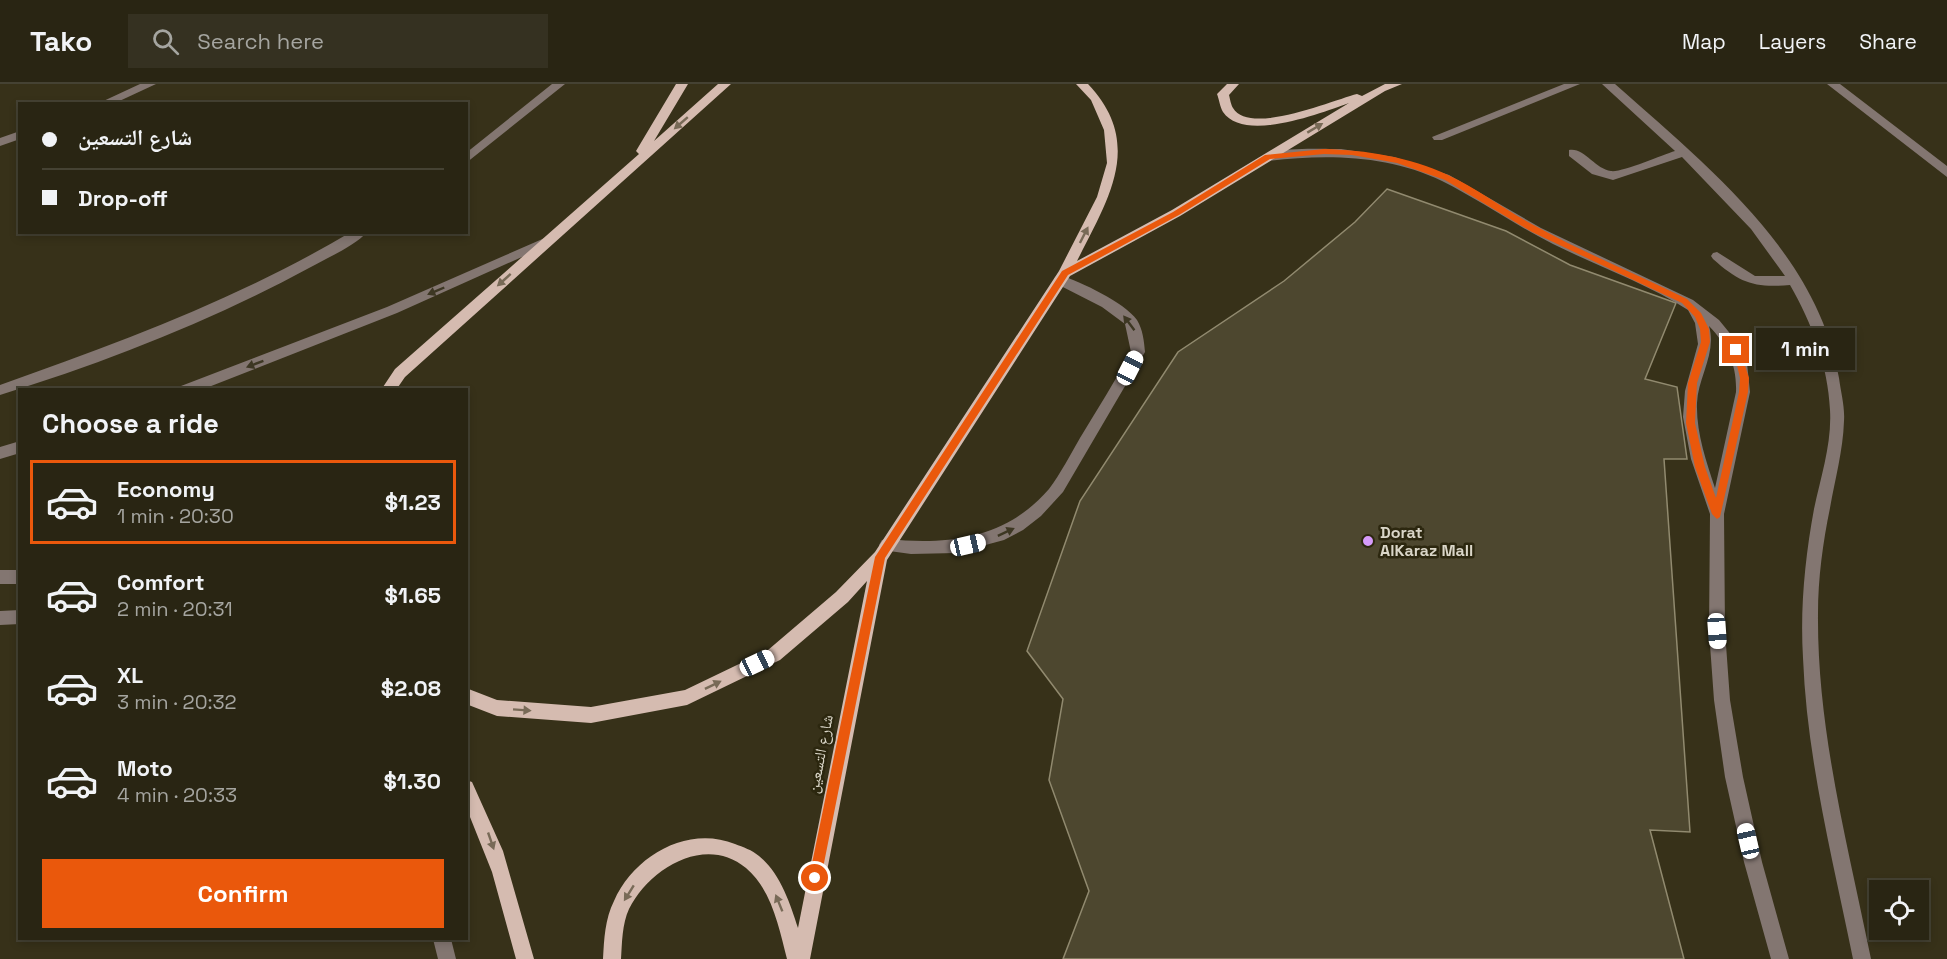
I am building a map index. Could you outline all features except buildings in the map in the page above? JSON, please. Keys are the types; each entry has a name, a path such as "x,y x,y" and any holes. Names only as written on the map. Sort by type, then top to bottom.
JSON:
{"main road":[{"path":"635,164 682,84"},
{"path":"389,388 400,373 725,84"},
{"path":"468,697 497,708 591,715 687,697 774,655 842,597 884,551 1062,276 1103,197 1113,163 1110,130 1096,99 1082,84"},
{"path":"1233,84 1223,94 1223,102 1228,111 1238,118 1265,124 1278,122 1396,84"},
{"path":"1062,276 1176,213 1381,89"},
{"name":"شارع التسعين","path":"798,959 884,551"},
{"path":"468,792 486,825 504,879 525,959"},
{"path":"612,959 613,940 620,906 639,877 666,855 697,846 728,848 754,862 772,887 798,959"}],"street":[{"path":"107,102 150,84"},
{"path":"468,158 559,84"},
{"path":"1438,137 1574,84"},
{"path":"1608,84 1683,152 1753,222 1796,280 1815,318 1828,358 1837,409 1832,463 1815,559 1810,613 1812,674 1819,740 1862,959"},
{"path":"1833,84 1926,154 1947,173"},
{"path":"0,142 18,136"},
{"path":"1268,157 1314,152 1352,152 1398,161 1448,178 1535,230 1684,301 1701,311 1727,337 1739,357 1744,378 1741,411 1717,514 1717,631 1722,700 1739,798 1780,959"},
{"path":"1573,153 1596,171 1612,176 1683,152"},
{"path":"0,390 94,357 221,307 337,248 358,234"},
{"path":"191,388 392,310 547,241"},
{"path":"1717,256 1738,274 1752,281 1796,280"},
{"path":"884,551 952,549 984,542 1012,529 1028,518 1055,491 1138,352 1137,336 1130,321 1062,276"},
{"path":"1684,301 1698,315 1704,329 1703,354 1692,383 1690,423 1700,467 1717,514"},
{"path":"0,453 18,448"},
{"path":"0,577 18,577"},
{"path":"0,618 18,617"},
{"path":"442,940 447,959"}],"place":[{"name":"Dorat AlKaraz Mall","path":"1368,541"}],"route":[{"path":"815,878 880,557 1065,273 1176,213 1268,157 1324,151 1352,152 1414,165 1448,178 1560,243 1684,301 1698,315 1704,329 1705,342 1692,383 1690,423 1700,467 1717,514 1741,411 1744,378 1742,364 1736,350"}]}
